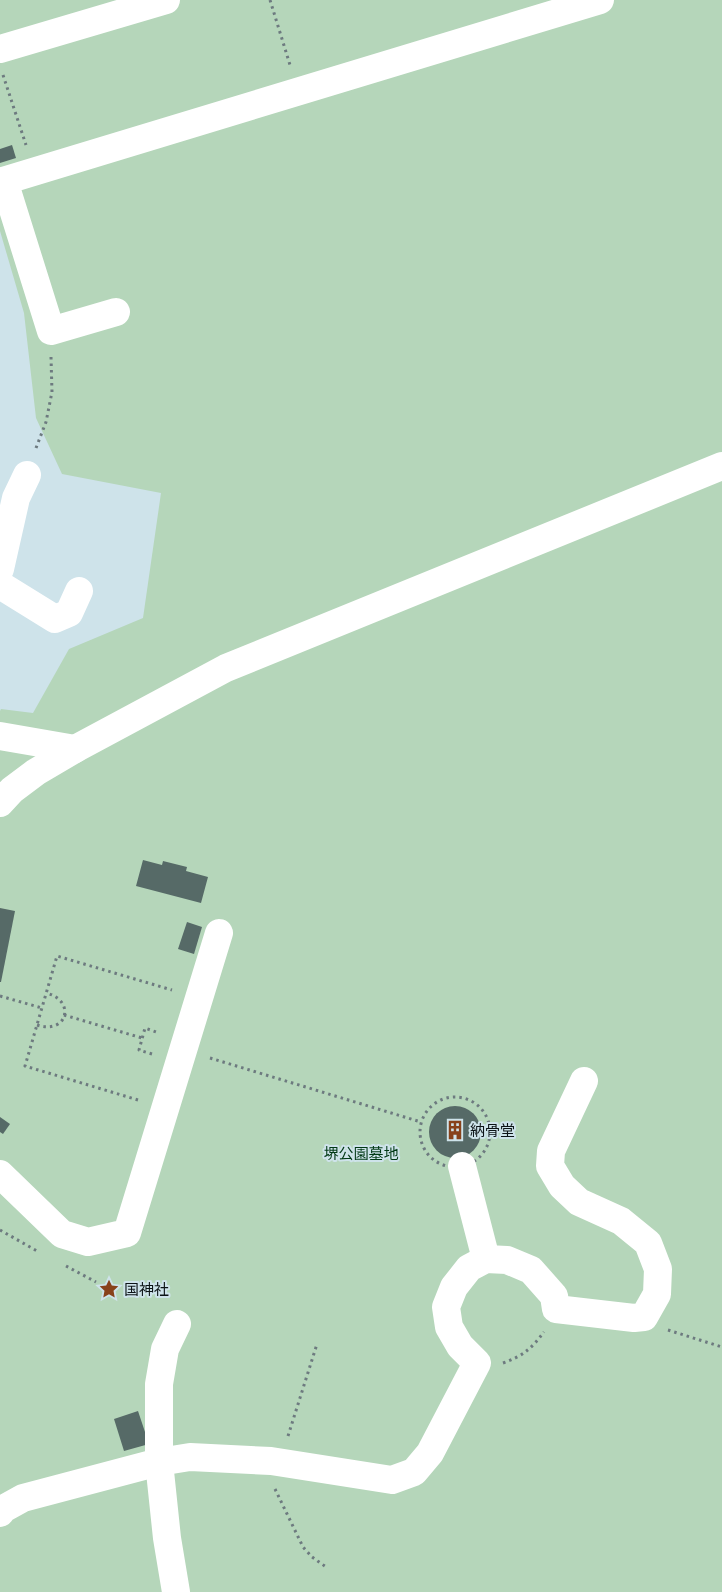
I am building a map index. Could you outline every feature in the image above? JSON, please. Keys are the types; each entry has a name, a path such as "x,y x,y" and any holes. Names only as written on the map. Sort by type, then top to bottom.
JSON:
{"street":[{"path":"1,61 166,0"},
{"path":"116,312 51,331 2,182 600,0"},
{"path":"0,803 12,790 30,777 75,749 226,668 722,466"},
{"path":"0,570 16,498 27,475"},
{"path":"0,585 55,619 69,613 80,591"},
{"path":"0,736 75,749"},
{"path":"0,1174 62,1234 88,1242 127,1232 219,933"},
{"path":"0,1513 3,1509 23,1498 159,1462 190,1457 275,1462 392,1480 414,1472 430,1453 477,1363 460,1346 449,1327 446,1307 454,1287 469,1268 486,1259 507,1260 531,1270 554,1296 556,1309 634,1318 644,1317 657,1294 658,1269 648,1243 621,1221 579,1202 562,1186 550,1166 551,1151 584,1081"},
{"path":"462,1166 486,1259"},
{"path":"176,1592 167,1538 159,1462 159,1384 165,1349 177,1324"}],"path":[{"path":"270,0 297,92"},
{"path":"1,61 34,172"},
{"path":"27,475 46,422 52,392 51,331"},
{"path":"165,1108 25,1066 57,956 199,998"},
{"path":"37,1026 53,1027 58,1024 64,1015 65,1009 60,999 46,993"},
{"path":"0,996 42,1008"},
{"path":"64,1015 142,1038"},
{"path":"152,1054 139,1050 142,1038 145,1028 158,1033"},
{"path":"183,1050 421,1122"},
{"path":"444,1098 467,1099 476,1104 484,1113 489,1123 490,1134 482,1155 473,1162 462,1166 450,1166 439,1163 429,1156 423,1146 420,1134 421,1122 426,1112 434,1103 444,1098"},
{"path":"0,1230 17,1240"},
{"path":"477,1363 499,1365 519,1357 534,1344 546,1329 556,1309"},
{"path":"644,1317 662,1328 722,1347"},
{"path":"317,1344 275,1462 275,1489 303,1547 312,1557 326,1567"}],"green space":[{"name":"堺公園墓地","path":"0,0 722,0 722,1592 0,1592 0,711 1,709 33,713 69,649 143,618 161,493 62,474 36,418 24,313 0,231"}],"building":[{"path":"12,145 16,158 0,163 0,149"},
{"path":"143,860 162,865 163,861 187,867 186,871 208,877 201,903 136,886"},
{"path":"0,908 15,911 1,982 0,982"},
{"path":"187,922 202,927 194,954 178,949"},
{"name":"納骨堂","path":"450,1106 460,1106 474,1113 481,1127 481,1137 474,1151 460,1158 450,1158 440,1154 433,1147 429,1137 429,1127 433,1117 440,1110"},
{"path":"0,1117 10,1124 3,1134 0,1132"},
{"path":"138,1411 149,1444 124,1451 114,1419"}],"place":[{"name":"納骨堂","path":"455,1130"},
{"name":"国神社","path":"109,1289"}]}
